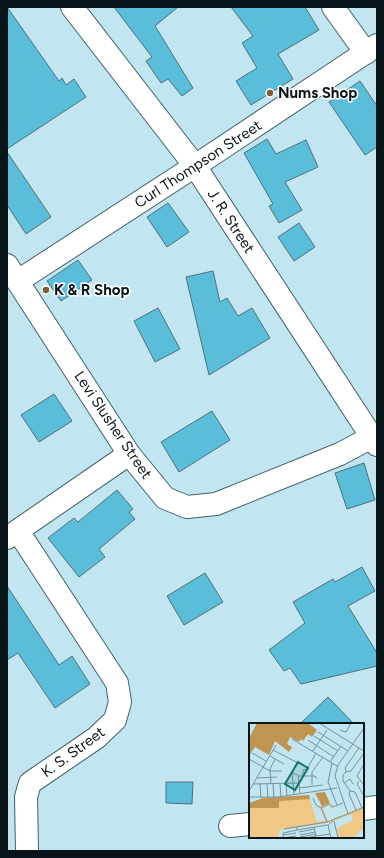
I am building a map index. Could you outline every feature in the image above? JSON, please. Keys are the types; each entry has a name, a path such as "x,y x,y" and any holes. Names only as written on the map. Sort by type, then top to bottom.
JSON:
{"street":[{"name":"J. R. Street","path":"72,7 195,166 375,441"},
{"path":"333,7 372,49"},
{"name":"Curl Thompson Street","path":"13,273 195,166 372,49"},
{"name":"Levi Slusher Street","path":"13,273 129,454 165,498 187,507 216,504 375,441"},
{"path":"12,535 129,454"},
{"name":"K. S. Street","path":"12,535 117,683 120,702 115,720 96,738 30,783 26,797 27,851"},
{"path":"364,809 377,807"}],"building":[{"path":"7,7 59,81 62,78 66,85 74,79 86,97 7,149"},
{"path":"114,7 178,7 155,26 193,88 182,96 168,79 161,83 146,61 152,57"},
{"path":"231,7 305,7 319,30 278,54 293,79 251,105 236,81 257,68 242,43 253,36"},
{"path":"360,81 377,106 377,147 365,155 329,102"},
{"path":"267,139 276,154 306,140 318,167 285,182 302,210 279,223 269,206 273,204 244,153"},
{"path":"7,152 51,217 26,234 7,205"},
{"path":"168,203 189,232 167,247 147,217"},
{"path":"299,223 315,247 294,261 278,237"},
{"path":"78,260 92,280 61,301 47,281"},
{"path":"213,271 220,302 227,298 238,316 252,308 270,338 209,375 186,277"},
{"path":"158,308 180,349 155,362 134,321"},
{"path":"54,394 72,421 39,442 21,415"},
{"path":"212,411 230,440 179,472 161,442"},
{"path":"364,463 375,500 347,509 335,473"},
{"path":"117,490 133,509 129,512 135,519 99,549 105,557 79,577 48,538 74,518 78,522"},
{"path":"362,567 375,591 348,606 377,653 377,666 301,684 290,668 284,671 269,650 305,623 293,602 333,579 335,582"},
{"path":"205,573 223,602 184,625 167,596"},
{"path":"7,586 59,665 72,656 90,684 55,708 18,653 7,660"},
{"path":"328,697 353,723 301,723"},
{"path":"166,782 193,782 192,804 166,803"}],"place":[{"name":"Nums Shop","path":"270,93"},
{"name":"K & R Shop","path":"46,290"}]}
